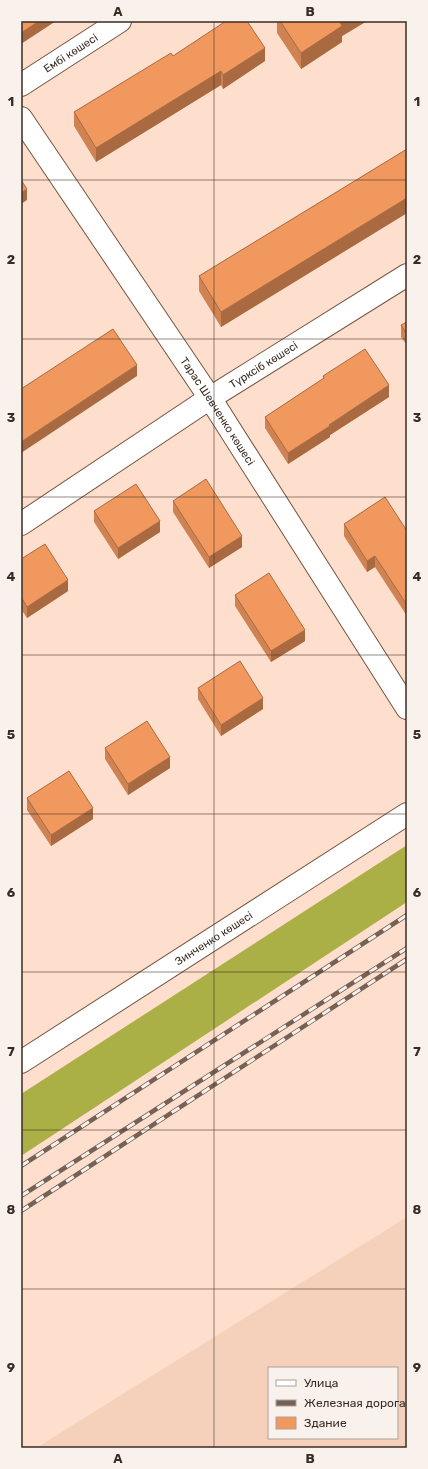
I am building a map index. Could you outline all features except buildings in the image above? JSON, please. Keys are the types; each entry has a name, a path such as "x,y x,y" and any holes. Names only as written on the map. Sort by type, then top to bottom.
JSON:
{"street":[{"name":"Ембі көшесі","path":"21,85 120,21"},
{"name":"Тарас Шевченко көшесі","path":"21,118 210,398 407,708"},
{"name":"Түрксіб көшесі","path":"21,524 210,398 407,275"},
{"name":"Зинченко көшесі","path":"21,1062 407,814"}],"shaded area":[{"path":"407,845 407,902 21,1156 21,1094"},
{"path":"407,1217 407,1448 36,1448"}],"railway":[{"path":"21,1166 407,915"},
{"path":"21,1196 407,948"},
{"path":"21,1211 407,959"}]}
